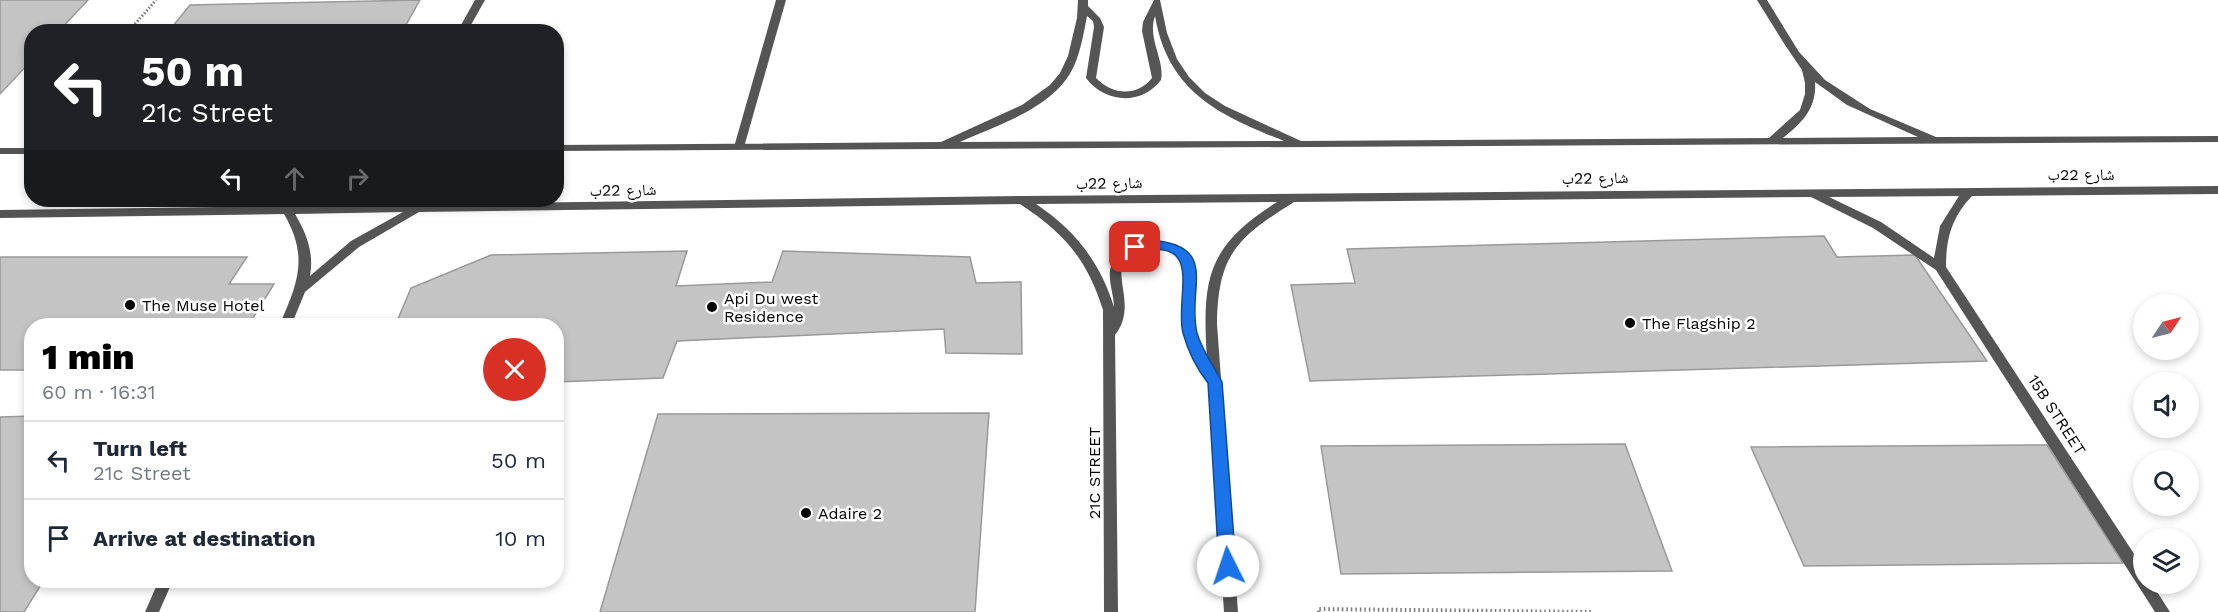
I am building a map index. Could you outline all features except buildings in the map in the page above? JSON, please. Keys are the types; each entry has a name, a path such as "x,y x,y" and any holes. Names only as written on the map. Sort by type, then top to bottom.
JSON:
{"street":[{"path":"466,24 480,0"},
{"path":"739,147 782,0"},
{"path":"1762,0 1807,69 1829,89 1858,107 1937,141"},
{"path":"1083,4 1097,20 1099,27 1091,78 1096,86 1106,92 1132,95 1153,85 1157,78 1147,28 1150,13 1157,3"},
{"path":"1157,3 1175,66 1197,93 1233,116 1303,144"},
{"path":"941,147 1010,115 1049,91 1063,76 1073,57 1083,4"},
{"path":"1772,141 1798,121 1809,105 1812,87 1807,69"},
{"name":"شارع 22ب","path":"564,148 2218,139"},
{"path":"0,151 24,151"},
{"name":"شارع 22ب","path":"564,207 1809,192 2218,190"},
{"path":"1940,267 1940,245 1945,224 1955,206 1970,191"},
{"name":"15B STREET","path":"1809,192 1877,225 1940,267 2133,566"},
{"name":"21C STREET","path":"1231,612 1210,304 1217,268 1236,237 1250,224 1292,198"},
{"name":"21C STREET","path":"1023,200 1064,229 1080,246 1103,288 1109,310 1111,612"},
{"name":"شارع 22ب","path":"0,214 552,207"},
{"path":"302,289 355,244 417,209"},
{"path":"288,212 299,227 306,245 307,266 302,289 289,318"},
{"name":"21C STREET","path":"1110,335 1120,308 1116,272 1118,262 1125,253 1135,247 1148,244 1173,249 1189,264 1191,274 1188,317 1190,333 1204,367 1215,382"},
{"path":"152,612 162,588"},
{"name":"15B STREET","path":"2151,594 2163,612"}],"path":[{"path":"135,24 156,0"},
{"path":"1319,612 1318,609 1592,612"}],"place":[{"name":"The Muse Hotel","path":"130,305"},
{"name":"Api Du west Residence","path":"712,307"},
{"name":"The Flagship 2","path":"1630,323"},
{"name":"Adaire 2","path":"806,513"}],"route":[{"path":"1135,247 1148,244 1161,245 1173,249 1189,264 1191,274 1188,301 1190,333 1204,367 1215,382 1228,566"}]}
